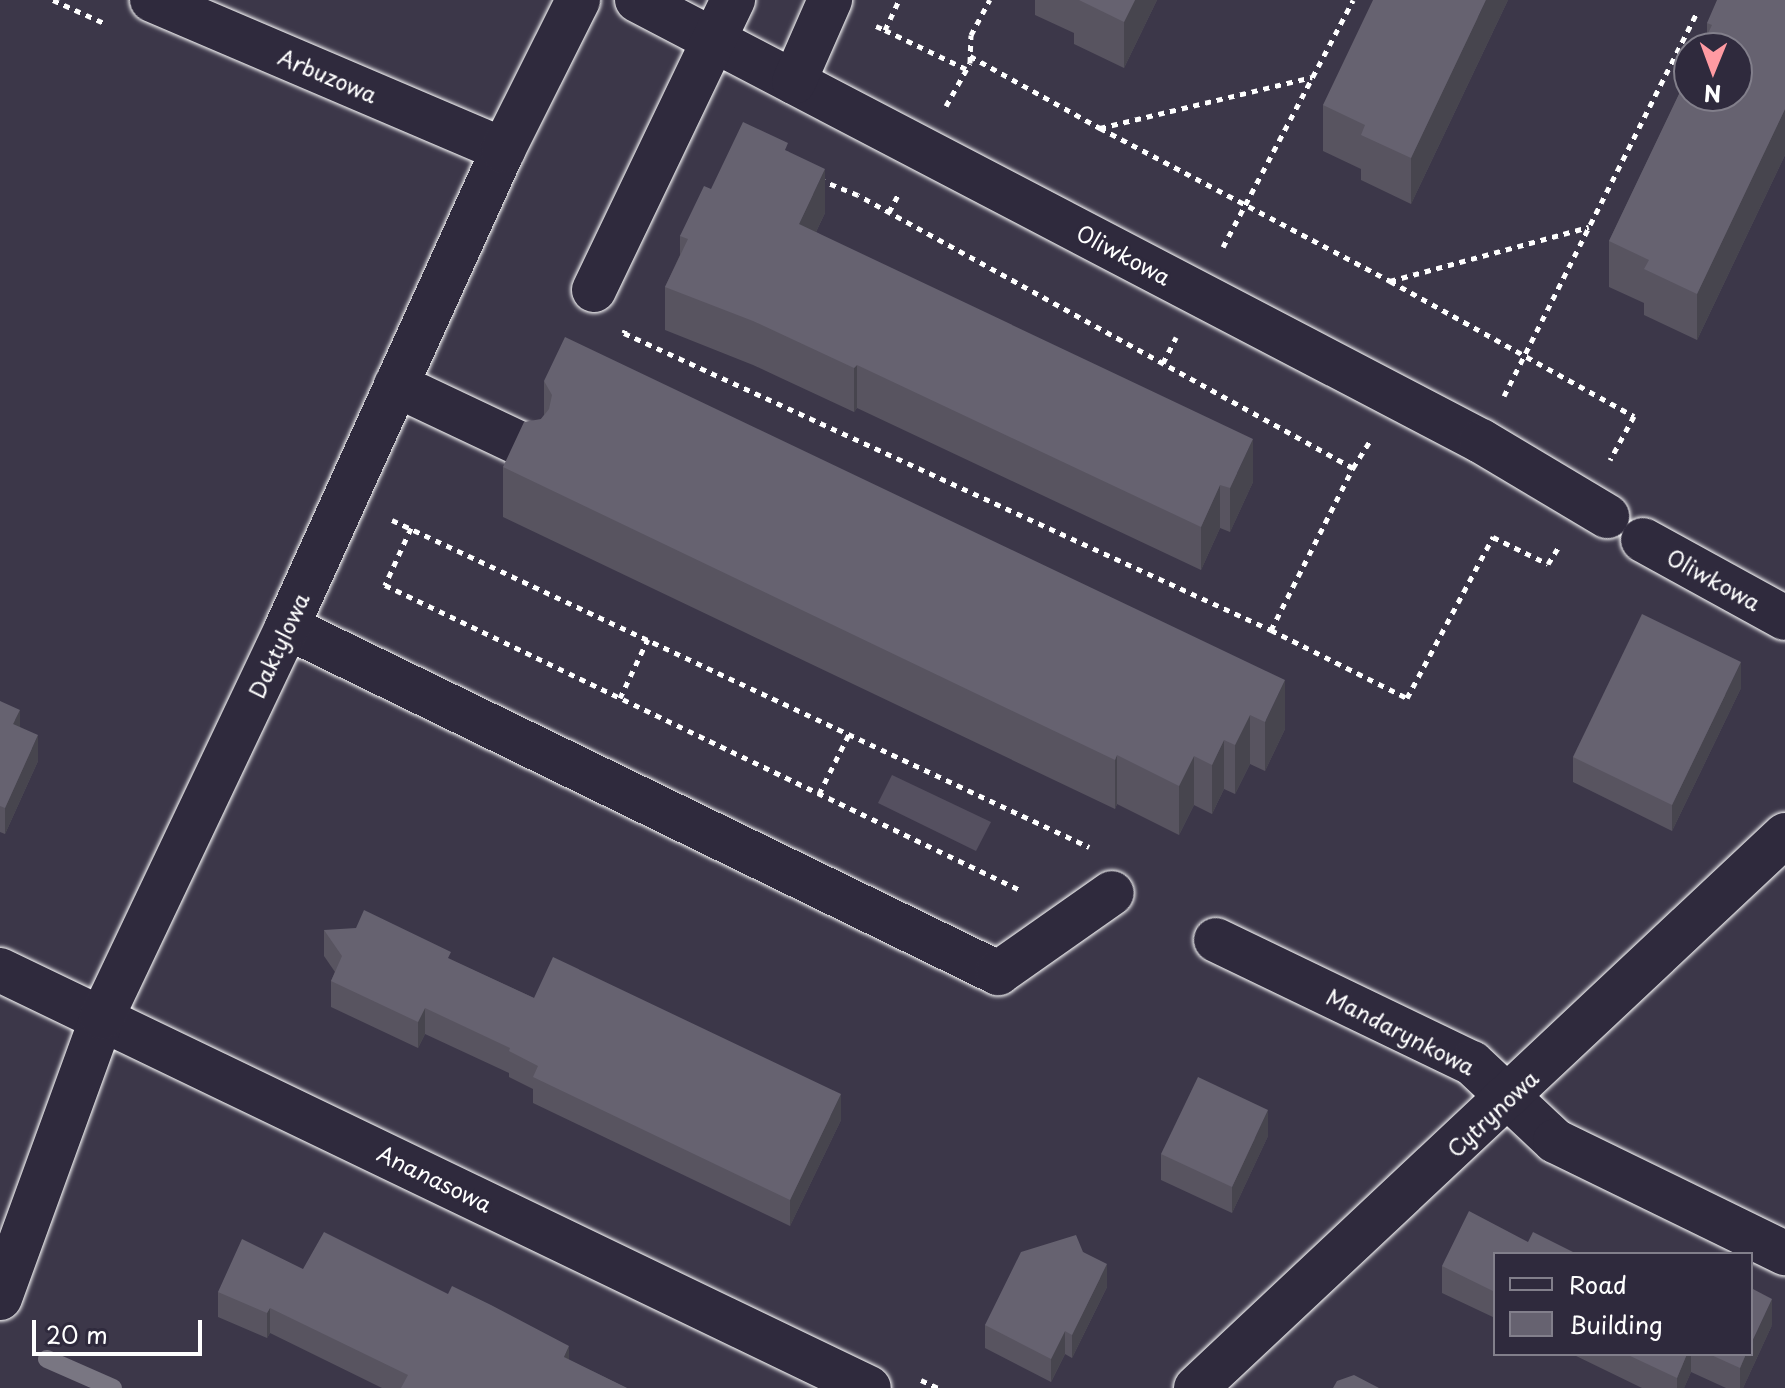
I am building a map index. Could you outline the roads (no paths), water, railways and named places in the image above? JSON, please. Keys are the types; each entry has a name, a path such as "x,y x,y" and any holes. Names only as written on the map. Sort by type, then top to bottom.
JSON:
{"street":[{"name":"Arbuzowa","path":"152,0 503,150"},
{"name":"Daktylowa","path":"0,1298 102,1017 287,627 503,150 578,0"},
{"name":"Oliwkowa","path":"637,0 1481,441 1607,516"},
{"path":"594,290 733,0"},
{"path":"794,82 830,0"},
{"path":"396,385 527,447"},
{"name":"Oliwkowa","path":"1643,540 1785,618"},
{"path":"287,627 998,973 1112,893"},
{"name":"Cytrynowa","path":"1196,1388 1785,835"},
{"name":"Mandarynkowa","path":"1216,940 1472,1063 1555,1141 1785,1253"},
{"name":"Ananasowa","path":"0,970 869,1388"}],"waterway":[{"path":"47,1359 113,1388"}]}
